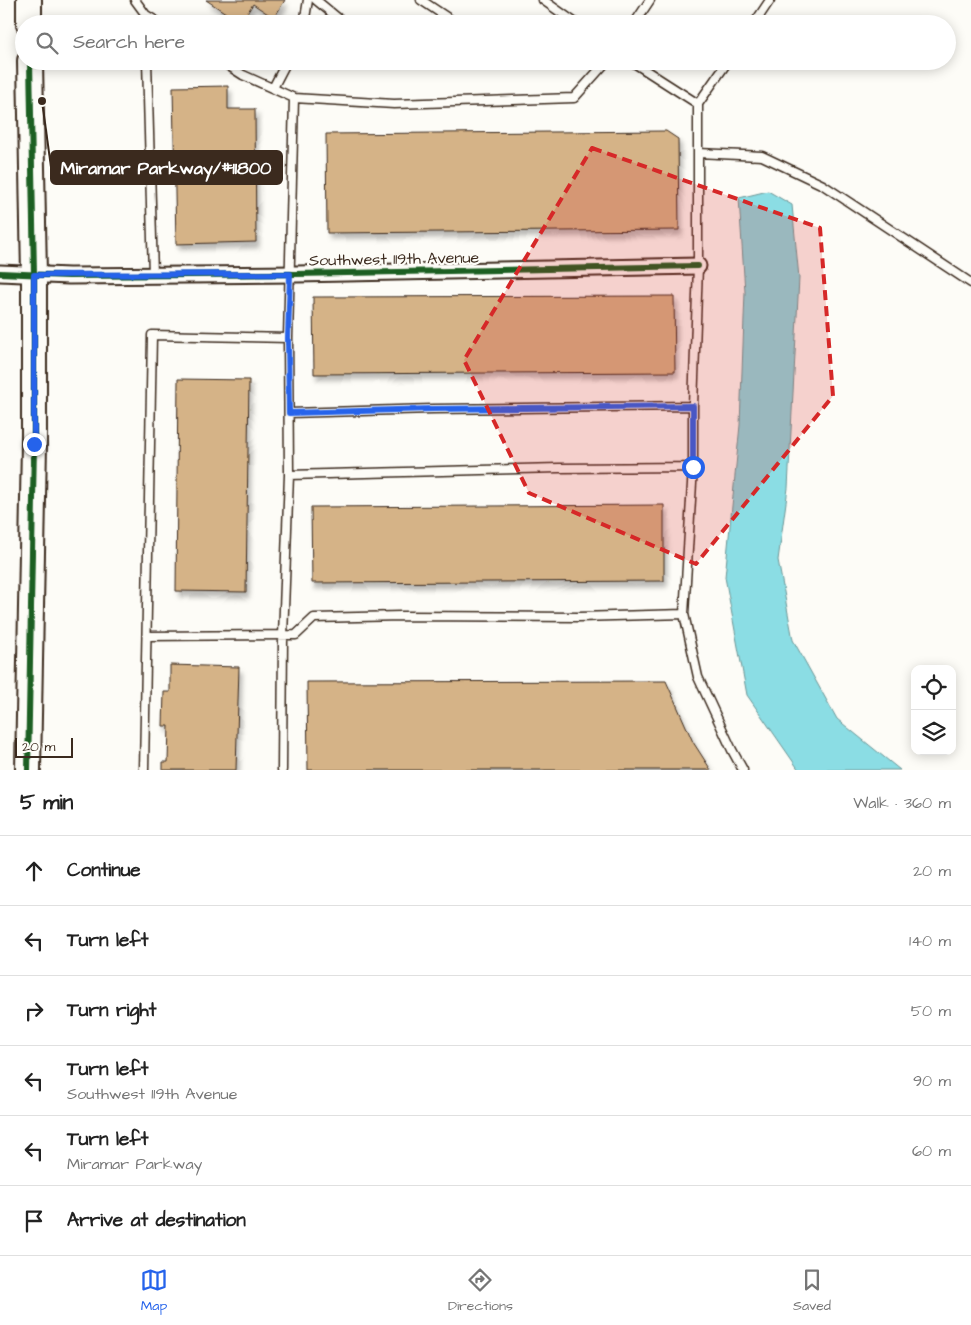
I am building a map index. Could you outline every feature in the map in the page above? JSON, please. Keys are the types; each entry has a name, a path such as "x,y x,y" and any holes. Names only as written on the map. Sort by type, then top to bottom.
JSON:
{"main road":[{"path":"28,0 29,15"},
{"path":"28,770 34,444 34,275 30,70"}],"street":[{"name":"Southwest 119th Avenue","path":"0,273 34,275 290,274 698,266"}],"lane":[{"path":"135,0 146,15"},
{"path":"306,15 308,0"},
{"path":"316,0 334,15"},
{"path":"421,0 444,15"},
{"path":"543,0 564,15"},
{"path":"640,15 650,0"},
{"path":"760,15 770,0"},
{"path":"148,70 154,275"},
{"path":"235,70 294,98 394,104 574,98 599,70"},
{"path":"273,88 282,70"},
{"path":"645,70 698,104"},
{"path":"722,70 698,104 698,266 693,406 693,467 684,614 698,676 743,770"},
{"path":"282,770 283,636 289,475 288,338 294,98"},
{"path":"698,153 762,156 824,185 971,283"},
{"path":"144,770 152,335 288,338"},
{"path":"289,413 433,409 693,406"},
{"path":"289,475 559,468 693,467"},
{"path":"147,636 296,635 314,618 401,616 579,617 684,614"}],"highlighted area":[{"path":"592,148 820,228 833,396 696,564 529,493 464,360"}],"water":[{"path":"768,191 792,205 799,278 788,488 778,560 793,640 837,719 900,770 799,770 747,695 725,577 740,425 745,292 739,198"}],"building":[{"path":"206,0 285,0 276,15 270,15 253,4 246,15 229,15"},
{"path":"228,86 228,109 255,109 256,242 176,244 173,87"},
{"path":"666,131 678,139 679,230 327,233 326,134"},
{"path":"674,296 675,372 314,374 313,297"},
{"path":"178,379 249,380 246,592 176,591"},
{"path":"664,505 664,581 312,583 311,507"},
{"path":"170,665 239,667 236,770 163,770 163,762 168,762 169,726 163,726 164,692 170,692"},
{"path":"666,681 693,742 711,770 308,770 307,682"}],"cycle path":[{"path":"28,770 34,444 34,275 30,70"},
{"path":"0,273 69,276 296,274 698,266"}],"place":[{"name":"Miramar Parkway/#11800","path":"42,101"}],"route":[{"path":"34,444 34,275 290,274 288,338 289,413 433,409 693,406 693,467"}]}
